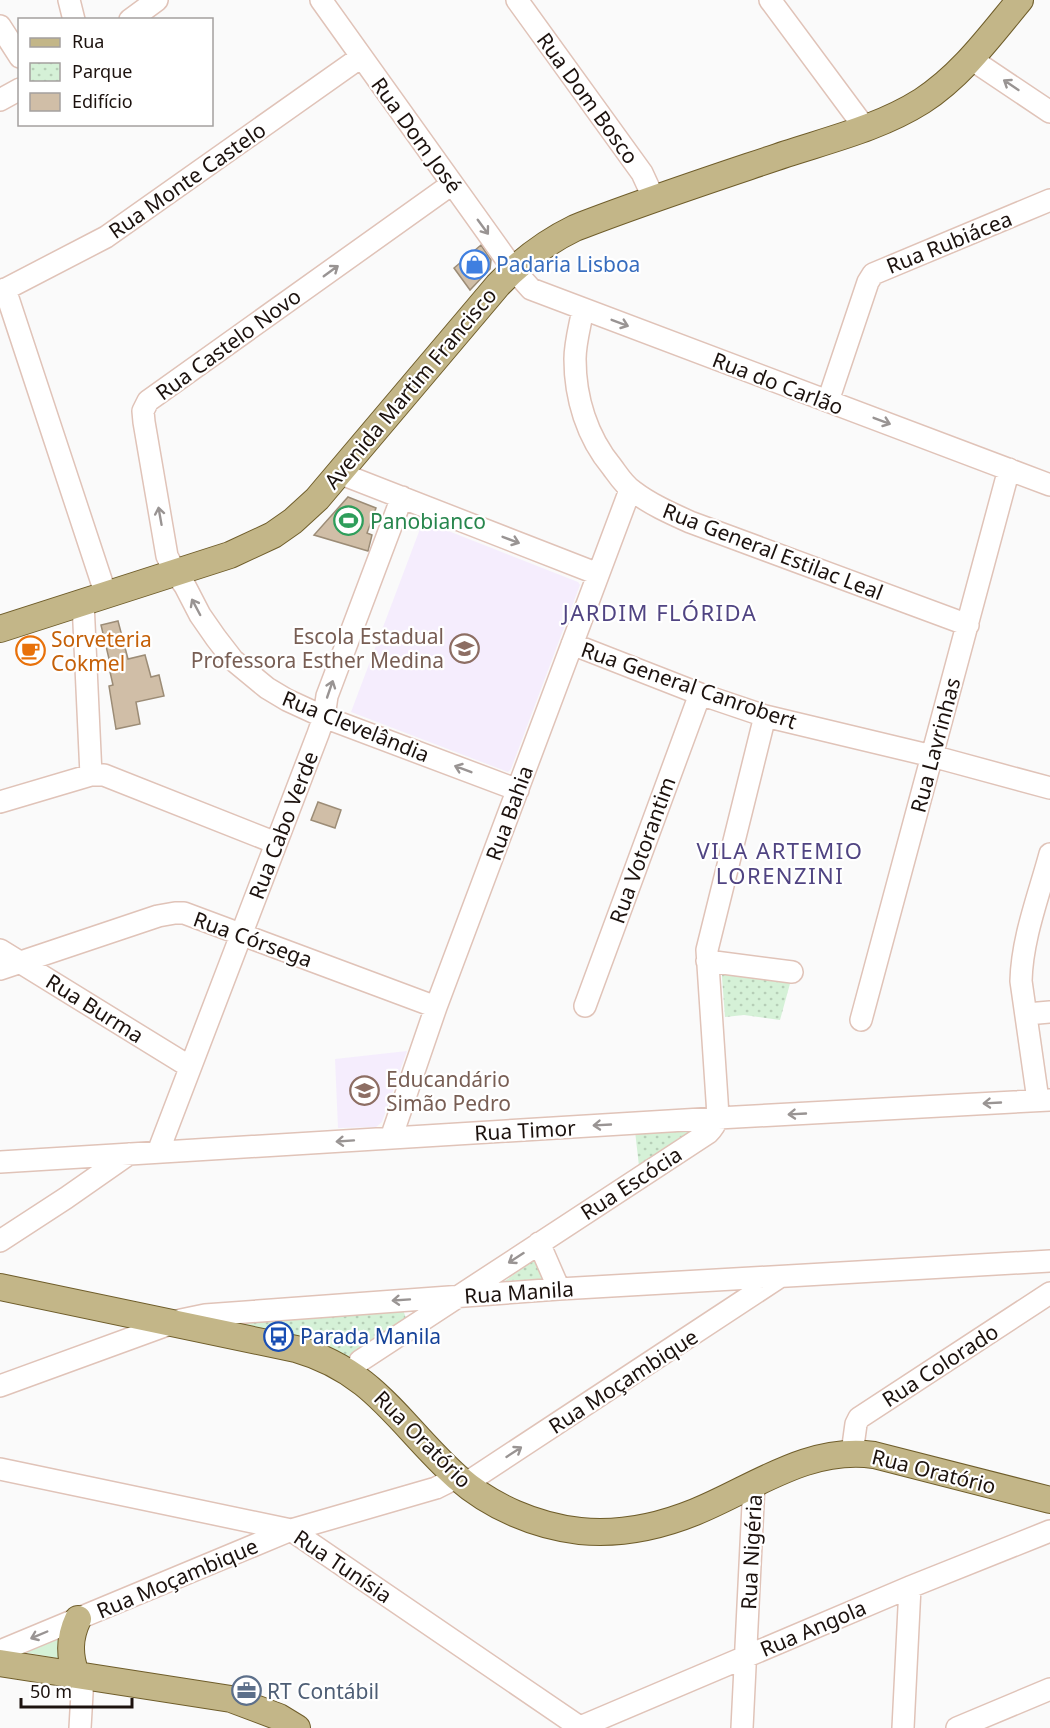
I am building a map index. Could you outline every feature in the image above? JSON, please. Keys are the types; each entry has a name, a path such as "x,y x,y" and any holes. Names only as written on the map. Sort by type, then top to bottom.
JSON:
{"main road":[{"name":"Avenida Martim Francisco","path":"0,629 230,555 273,536 316,499 498,285 531,255 575,228 865,128 922,100 962,70 1020,0"},
{"name":"Rua Oratório","path":"0,1287 312,1353 353,1374 374,1390 462,1481 498,1505 548,1525 596,1532 626,1531 662,1524 697,1512 796,1464 816,1458 852,1453 874,1455 1050,1500"},
{"path":"78,1619 70,1641 72,1664 79,1675"},
{"path":"0,1664 231,1699 279,1717 297,1728"}],"street":[{"path":"69,0 74,18"},
{"path":"133,18 157,0"},
{"name":"Rua Dom José","path":"321,0 514,270"},
{"name":"Rua Dom Bosco","path":"517,0 642,173 654,199"},
{"path":"778,3 865,128"},
{"path":"0,26 18,54"},
{"name":"Rua Monte Castelo","path":"91,775 94,598 2,290 106,237 362,57"},
{"path":"971,59 1050,112"},
{"path":"0,100 18,90"},
{"name":"Rua Castelo Novo","path":"175,572 167,555 144,422 143,411 148,401 452,184"},
{"name":"Rua Rubiácea","path":"828,401 868,282 873,274 1050,200"},
{"name":"Rua do Carlão","path":"514,270 531,289 1050,485"},
{"name":"Rua General Estilac Leal","path":"584,309 575,358 582,409 594,442 630,490 659,508 690,522 968,625"},
{"name":"Rua Lavrinhas","path":"861,1020 1009,469"},
{"path":"339,472 598,574"},
{"name":"Rua Bahia","path":"391,1138 436,1007 630,490"},
{"name":"Rua Cabo Verde","path":"158,1152 324,717 327,696 402,497"},
{"name":"Rua Clevelândia","path":"175,572 200,615 233,660 286,700 324,717 518,790"},
{"name":"Rua General Canrobert","path":"572,644 700,694 765,716 932,756 1050,788"},
{"name":"Rua Votorantim","path":"585,1006 700,694"},
{"path":"718,1118 707,961 708,943 765,716"},
{"path":"0,802 91,775 104,775 276,843"},
{"path":"1044,1100 1027,1014 1022,963 1050,854"},
{"name":"Rua Córsega","path":"0,969 167,914 184,913 436,1007"},
{"name":"Rua Burma","path":"0,950 190,1067"},
{"path":"707,961 792,972"},
{"path":"1027,1014 1050,1012"},
{"name":"Rua Timor","path":"0,1162 1044,1100"},
{"name":"Rua Escócia","path":"360,1361 708,1133 718,1118"},
{"path":"0,1241 129,1154"},
{"path":"59,1158 66,1165 69,1173 70,1190 66,1198"},
{"path":"539,1243 559,1289"},
{"name":"Rua Manila","path":"0,1386 191,1317 205,1315 559,1289 1050,1261"},
{"name":"Rua Moçambique","path":"0,1651 291,1530 462,1481 781,1277"},
{"path":"715,1281 723,1297 723,1315"},
{"name":"Rua Colorado","path":"852,1453 859,1418 1050,1293"},
{"name":"Rua Tunísia","path":"0,1469 291,1530 580,1728"},
{"name":"Rua Nigéria","path":"742,1728 754,1484"},
{"name":"Rua Angola","path":"580,1728 910,1587 1050,1531"},
{"path":"903,1728 910,1587"},
{"path":"79,1675 80,1728"},
{"path":"957,1728 1050,1689"}],"shaded area":[{"name":"Escola Estadual Professora Esther Medina","path":"423,521 578,582 580,585 508,772 351,712"},
{"name":"Educandário Simão Pedro","path":"407,1051 382,1122 376,1127 338,1128 335,1059"}],"green space":[{"path":"725,973 791,980 780,1020 744,1015 725,1017 722,975"},
{"path":"688,1129 689,1133 639,1166 635,1131"},
{"path":"537,1258 545,1279 505,1281"},
{"path":"403,1310 406,1318 404,1322 348,1357 312,1342 229,1324 227,1320"},
{"path":"61,1634 63,1659 23,1652"}],"building":[{"name":"Padaria Lisboa","path":"481,245 491,260 490,269 470,290 454,268"},
{"name":"Panobianco","path":"348,497 376,508 367,533 372,535 368,551 314,535"},
{"path":"118,621 128,659 145,655 151,677 159,675 164,696 136,702 140,724 116,729 109,686 113,685 108,663 110,663 101,625"},
{"path":"318,802 341,810 335,828 311,820"}],"place":[{"name":"Padaria Lisboa","path":"475,264"},
{"name":"Panobianco","path":"349,521"},
{"name":"Escola Estadual Professora Esther Medina","path":"465,648"},
{"name":"Sorveteria Cokmel","path":"30,651"},
{"name":"Educandário Simão Pedro","path":"365,1091"},
{"name":"Parada Manila","path":"279,1336"},
{"name":"RT Contábil","path":"246,1691"}],"district":[{"name":"JARDIM FLÓRIDA","path":"660,612"},
{"name":"VILA ARTEMIO LORENZINI","path":"780,862"}]}
